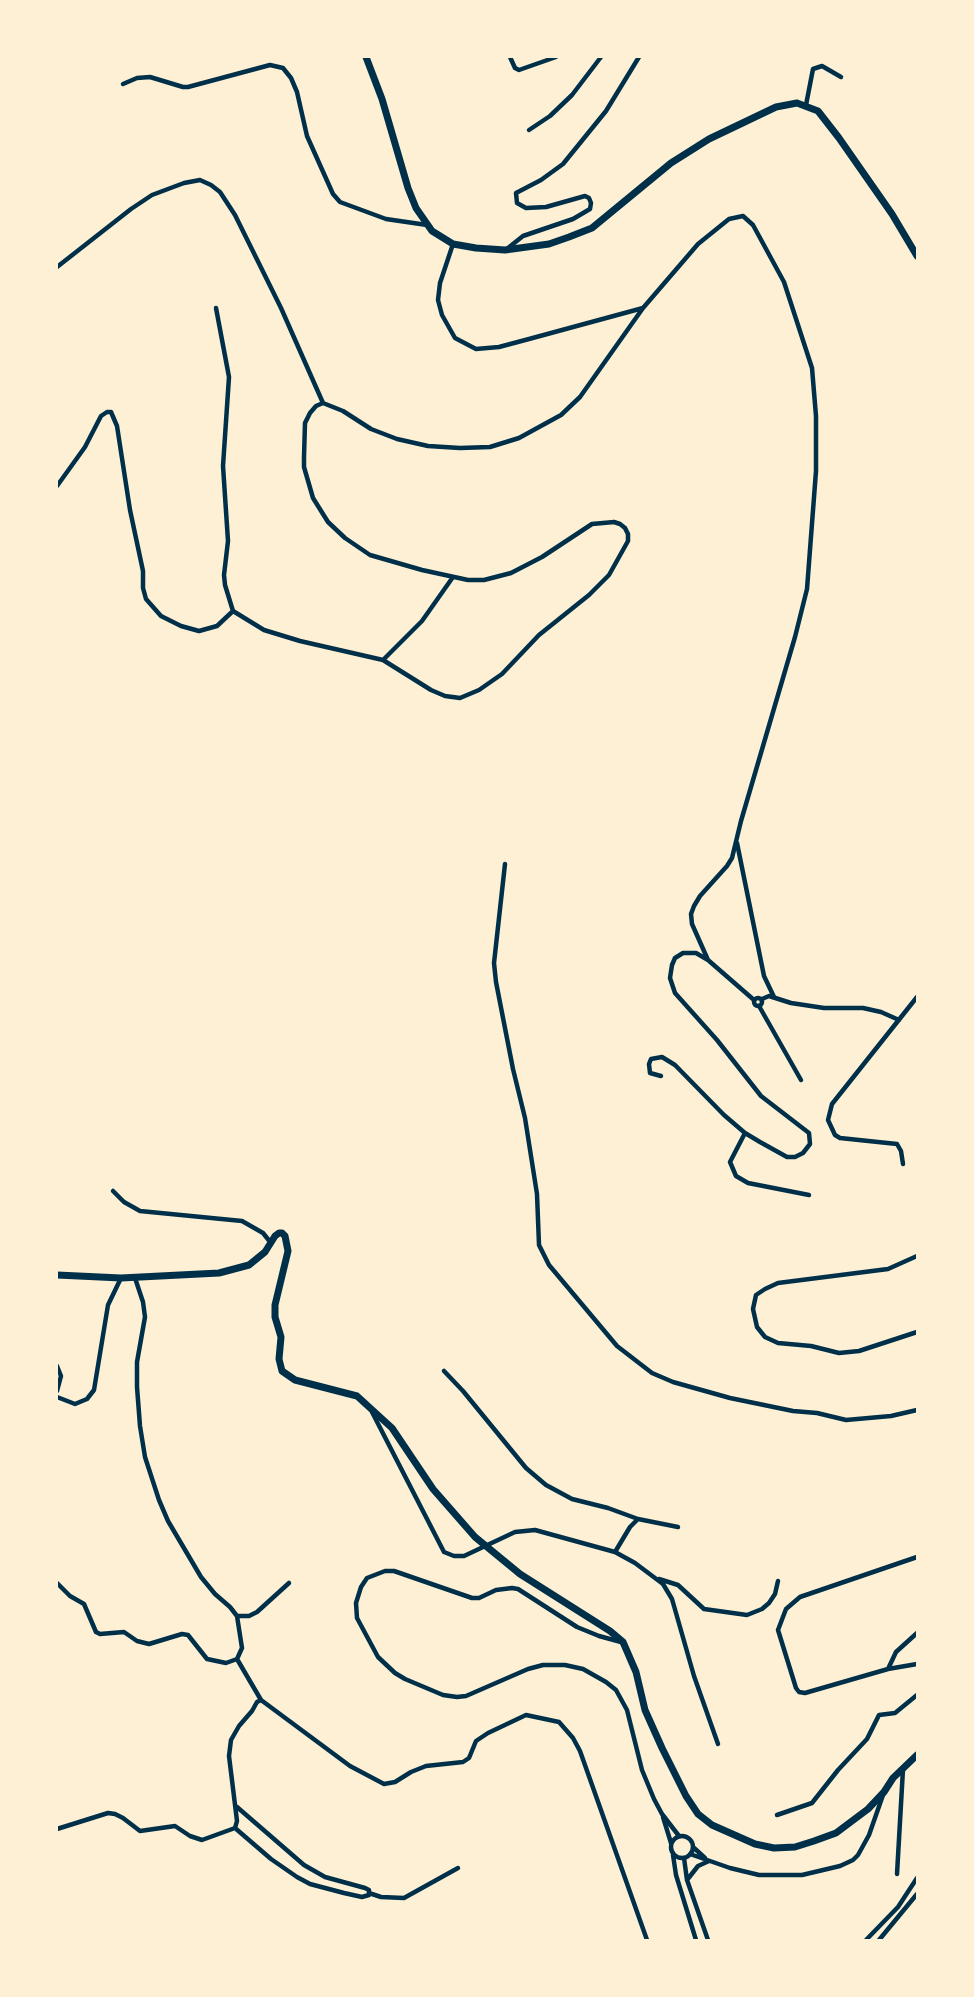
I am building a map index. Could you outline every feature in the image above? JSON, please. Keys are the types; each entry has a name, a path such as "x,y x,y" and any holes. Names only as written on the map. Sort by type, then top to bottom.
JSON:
{"main road":[{"path":"366,57 382,99 416,208 439,237 453,244 505,250 549,244 592,228 671,163 709,139 776,107 797,103 818,111 892,214 917,256"},
{"path":"57,1275 135,1278 219,1273 242,1268 259,1259 275,1236 282,1233 285,1236 288,1251 275,1305 275,1317 281,1337 279,1359 282,1371 295,1380 332,1391 352,1393 392,1428 433,1489 475,1538 520,1574 610,1631 623,1642 636,1672 645,1710 662,1748 686,1796 698,1814 712,1825 755,1844 774,1848 795,1847 842,1829 868,1809 893,1778 917,1755"}],"street":[{"path":"510,57 515,68 519,70 556,57"},
{"path":"529,130 550,116 572,95 601,57"},
{"path":"505,250 523,236 573,219 590,208 589,198 585,196 546,207 526,208 517,203 516,193 541,180 563,164 606,111 639,57"},
{"path":"123,84 137,78 150,77 188,87 270,65 283,68 291,78 297,92 307,136 333,194 340,202 386,219 428,225"},
{"path":"806,105 813,69 822,66 841,77"},
{"path":"57,267 152,195 200,180 220,192 236,215 323,403 343,411 371,429 408,442 460,448 490,447 534,432 572,406 643,308 698,244 729,219 743,216 753,225 784,282 812,368 816,416 816,471 807,589 741,821 737,843 727,866 700,896 691,914 692,924 708,960"},
{"path":"453,244 440,283 438,300 442,315 454,338 476,349 499,347 643,308"},
{"path":"216,308 230,377 223,466 228,541 225,585 233,611 264,630 300,641 383,660 445,696 460,698 479,690 502,674 539,635 583,600 609,575 628,541 628,534 620,524 614,522 592,524 542,557 511,573 484,580 453,577 370,555 345,538 328,522 313,498 303,457 305,423 316,406 323,403"},
{"path":"57,486 85,447 101,416 111,412 117,426 146,599 160,616 198,631 217,627 233,611"},
{"path":"383,660 422,621 453,577"},
{"path":"737,843 764,976 774,997"},
{"path":"506,864 494,963 496,982 525,1118 537,1194 540,1245 549,1265 617,1346 652,1373 673,1382 741,1400 846,1420 891,1416 917,1410"},
{"path":"661,1076 650,1073 651,1059 663,1057 675,1065 724,1115 745,1133 772,1149 791,1157 803,1153 811,1141 805,1128 761,1096 717,1040 675,993 670,978 672,965 675,958 683,953 691,952 708,960 754,1000 801,1080"},
{"path":"754,1000 758,997 762,999 769,996 791,1003 824,1008 863,1008 899,1020"},
{"path":"903,1164 901,1151 897,1144 840,1138 835,1134 828,1120 832,1104 917,997"},
{"path":"759,1006 762,999"},
{"path":"745,1133 730,1162 736,1176 748,1183 809,1195"},
{"path":"113,1191 124,1202 140,1211 242,1221 263,1233 271,1243"},
{"path":"917,1256 904,1263 877,1271 778,1283 756,1295 753,1309 757,1327 765,1337 778,1343 811,1346 839,1353 860,1351 917,1332"},
{"path":"57,1397 75,1404 87,1399 94,1390 108,1305 121,1278"},
{"path":"57,1583 70,1596 84,1604 96,1632 100,1634 124,1632 137,1641 149,1644 182,1634 188,1635 207,1659 226,1663 237,1659 242,1648 237,1616 215,1594 190,1560 164,1511 148,1465 140,1426 137,1387 137,1362 145,1317 135,1278"},
{"path":"57,1366 61,1376 57,1391"},
{"path":"444,1371 526,1468 546,1485 572,1499 608,1508 638,1520 678,1527"},
{"path":"369,1407 444,1552 454,1556 470,1553 520,1530 535,1530 615,1552 657,1578 678,1585 705,1609 747,1615 762,1609 769,1603 775,1594 778,1581"},
{"path":"615,1552 630,1527 638,1520"},
{"path":"917,1557 800,1597 786,1608 779,1622 779,1638 799,1692 814,1691 888,1669 917,1664"},
{"path":"623,1642 577,1627 518,1589 503,1588 479,1598 467,1597 394,1571 385,1571 367,1578 358,1593 355,1610 360,1625 378,1657 395,1673 443,1695 466,1696 528,1669 543,1665 565,1665 583,1669 595,1674 615,1690 627,1710 642,1770 662,1814 671,1843 670,1849 674,1855 676,1875 696,1940"},
{"path":"657,1578 672,1599 694,1676 718,1744"},
{"path":"237,1616 249,1616 257,1612 289,1583"},
{"path":"888,1669 896,1652 917,1633"},
{"path":"237,1659 261,1700 350,1766 384,1784 395,1782 426,1766 463,1762 469,1758 476,1742 488,1733 526,1715 559,1722 580,1751 647,1940"},
{"path":"777,1815 812,1803 867,1738 879,1715 895,1713 917,1695"},
{"path":"235,1828 237,1807 229,1756 231,1740 238,1726 261,1700"},
{"path":"897,1874 903,1768"},
{"path":"690,1854 759,1875 814,1873 846,1864 858,1855 869,1835 884,1792"},
{"path":"237,1807 304,1865 325,1876 365,1888 369,1893 381,1897 404,1898 458,1868"},
{"path":"57,1829 108,1813 123,1818 140,1831 175,1826 190,1836 202,1840 235,1828"},
{"path":"662,1814 679,1836 690,1839 693,1847 708,1859"},
{"path":"235,1828 286,1870 310,1884 356,1896 366,1896 369,1893"},
{"path":"671,1843 679,1836"},
{"path":"684,1858 690,1854 693,1847"},
{"path":"674,1855 684,1858"},
{"path":"684,1858 687,1880 708,1940"},
{"path":"687,1880 698,1866 708,1859"},
{"path":"866,1940 898,1907 917,1878"},
{"path":"879,1940 917,1894"}]}
